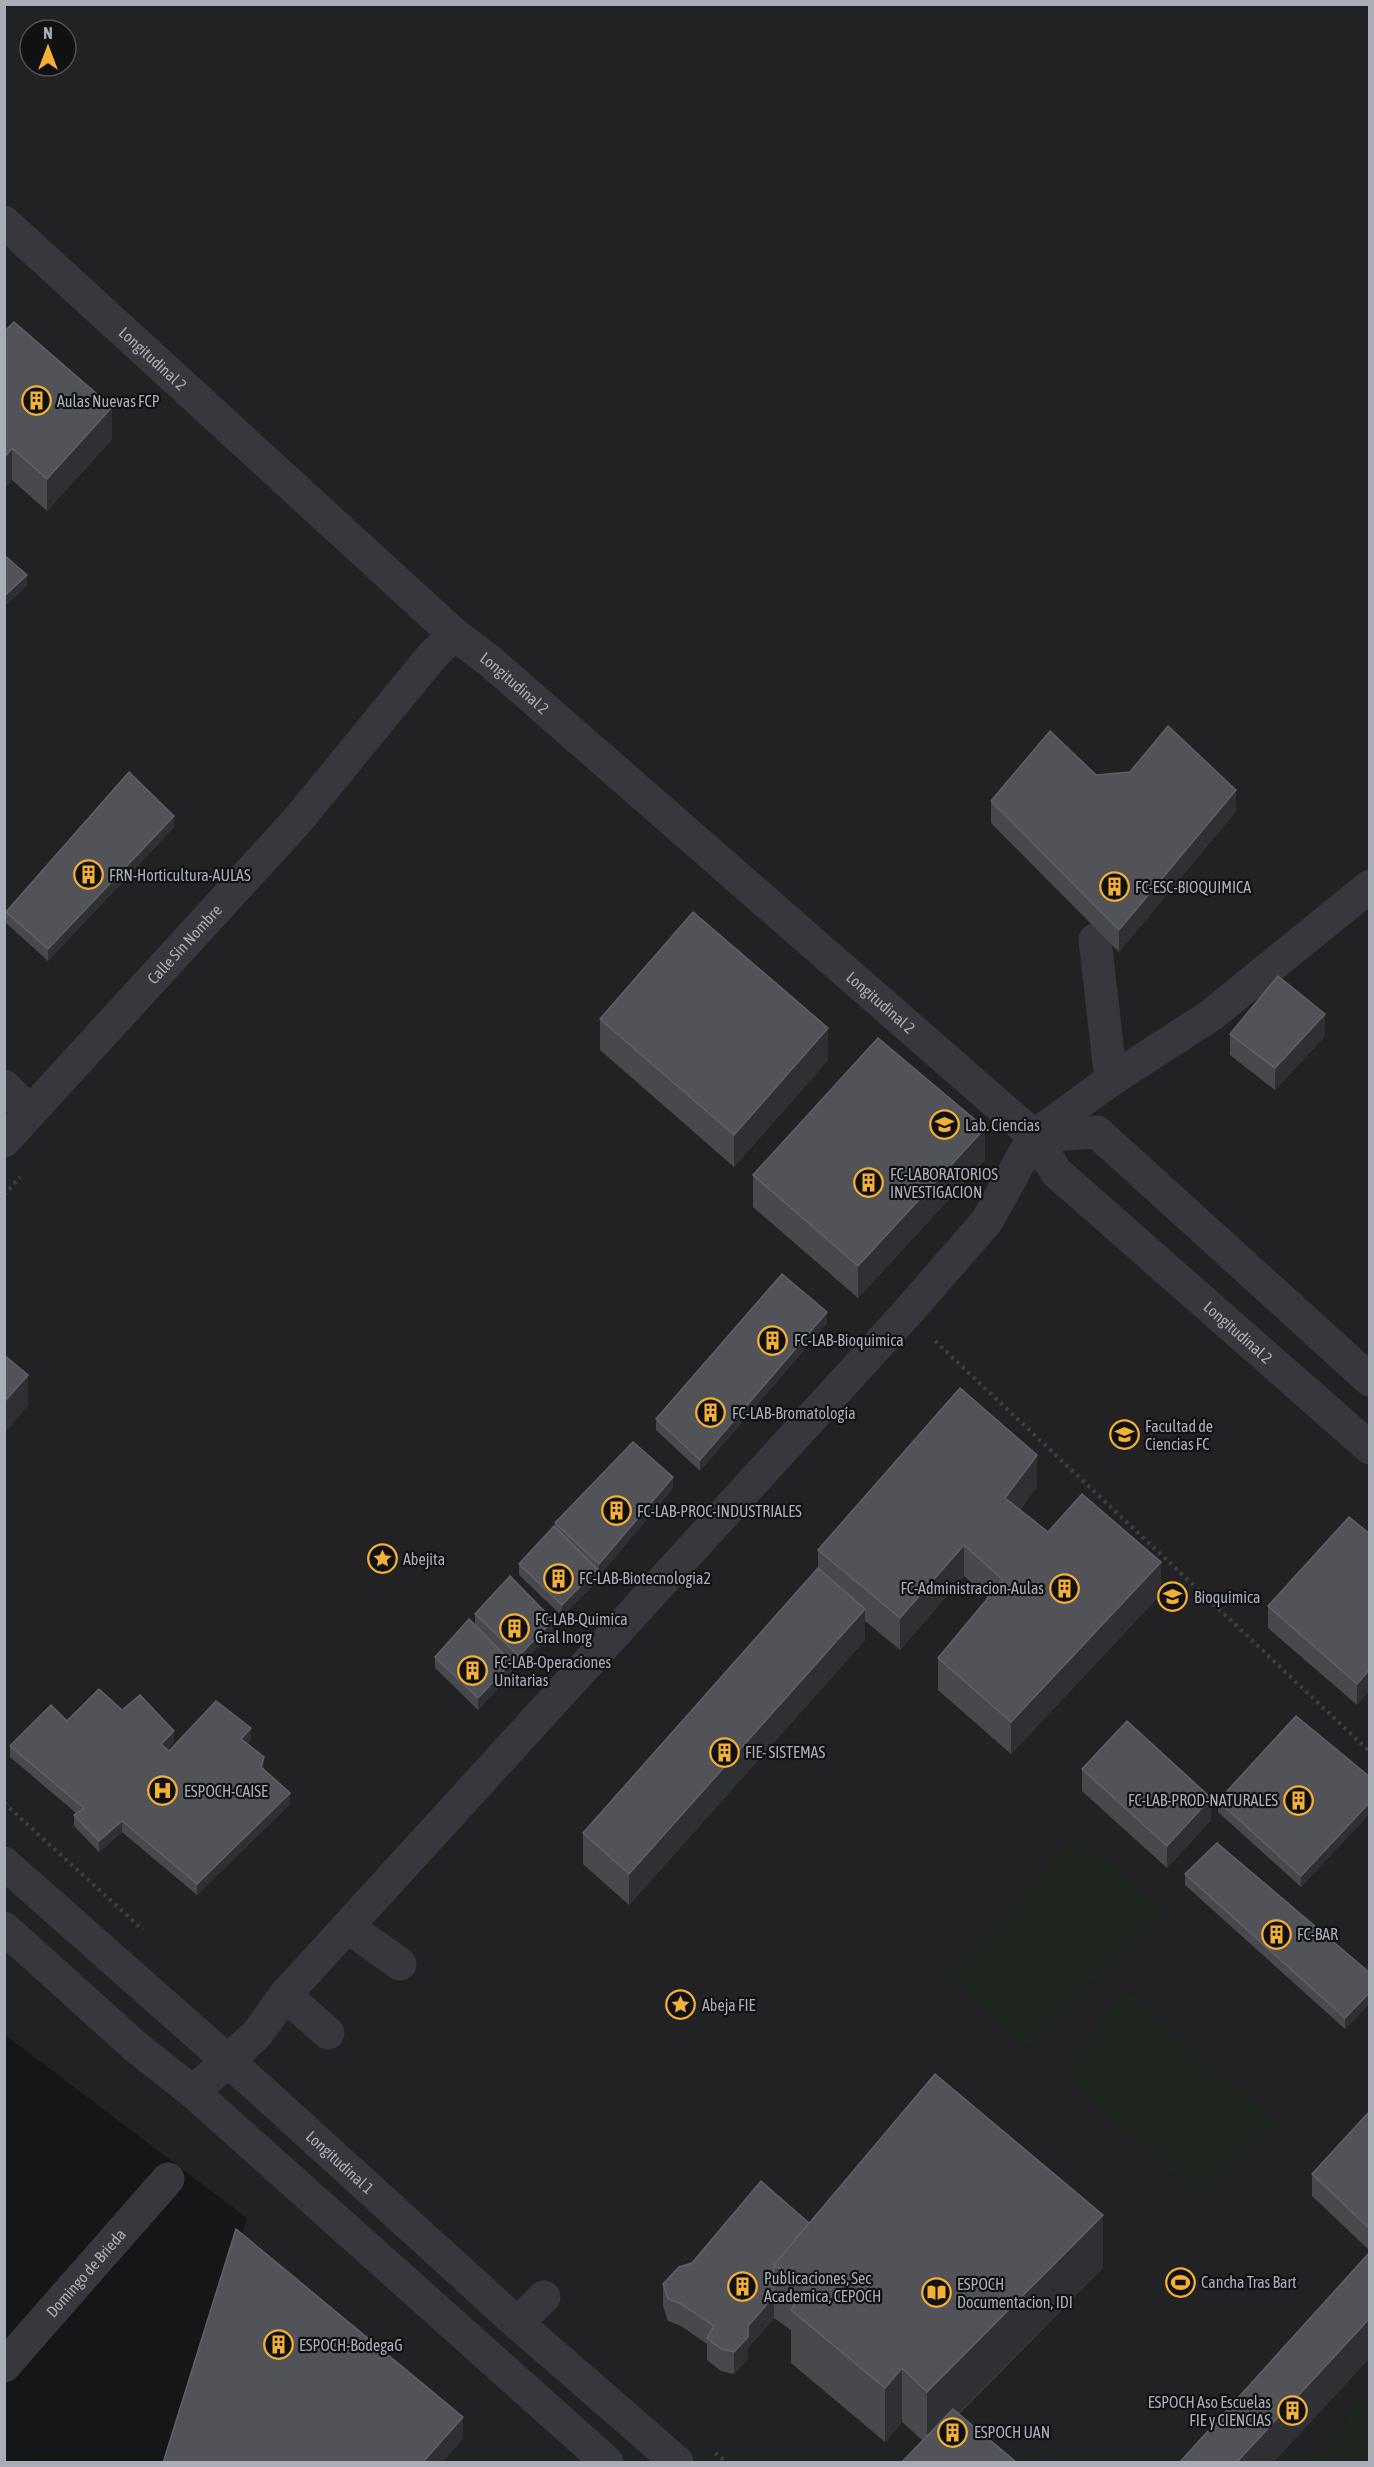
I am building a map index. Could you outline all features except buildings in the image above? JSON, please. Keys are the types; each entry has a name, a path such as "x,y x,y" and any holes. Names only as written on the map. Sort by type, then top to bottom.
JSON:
{"street":[{"name":"Longitudinal 2","path":"4,222 454,634 491,662 1034,1136 1056,1172 1370,1448"},
{"name":"Calle Sin Nombre","path":"4,1141 297,821 432,656 454,634"},
{"path":"193,2092 256,2034 285,1995 906,1314 987,1221 1034,1136 1111,1080 1210,1016 1370,886"},
{"path":"1095,940 1111,1080"},
{"path":"4,1086 30,1112"},
{"path":"1034,1136 1097,1132 1370,1380"},
{"name":"Longitudinal 1","path":"4,1863 517,2323 677,2463"},
{"path":"348,1927 400,1964"},
{"path":"4,1928 136,2047 193,2092 607,2463"},
{"path":"285,1995 328,2033"},
{"name":"Domingo de Brieda","path":"4,2366 168,2179"},
{"path":"517,2323 544,2297"}],"path":[{"path":"906,1314 1370,1752"}],"shaded area":[{"path":"4,5 1369,5 1369,2462 170,2462 247,2218 5,2035"},
{"path":"1081,1837 1161,1912 1028,2046 947,1974"},
{"path":"1131,1993 1274,2125 1197,2196 1063,2067"},
{"path":"1369,2396 1369,2462 1309,2462"}],"place":[{"name":"Aulas Nuevas FCP","path":"36,401"},
{"name":"FRN-Horticultura-AULAS","path":"88,875"},
{"name":"FC-ESC-BIOQUIMICA","path":"1114,887"},
{"name":"Lab. Ciencias","path":"944,1125"},
{"name":"FC-LABORATORIOS INVESTIGACION","path":"869,1183"},
{"name":"FC-LAB-Bioquimica","path":"773,1340"},
{"name":"FC-LAB-Bromatología","path":"711,1413"},
{"name":"Facultad de Ciencias FC","path":"1124,1435"},
{"name":"FC-LAB-PROC-INDUSTRIALES","path":"616,1511"},
{"name":"Abejita","path":"382,1559"},
{"name":"FC-LAB-Biotecnologia2","path":"558,1578"},
{"name":"FC-Administracion-Aulas","path":"1065,1588"},
{"name":"Bioquimica","path":"1173,1597"},
{"name":"FC-LAB-Quimica Gral Inorg","path":"514,1628"},
{"name":"FC-LAB-Operaciones Unitarias","path":"473,1671"},
{"name":"FIE- SISTEMAS","path":"724,1752"},
{"name":"ESPOCH-CAISE","path":"163,1791"},
{"name":"FC-LAB-PROD-NATURALES","path":"1299,1800"},
{"name":"FC-BAR","path":"1276,1934"},
{"name":"Abeja FIE","path":"681,2005"},
{"name":"Cancha Tras Bart","path":"1180,2282"},
{"name":"Publicaciones, Sec Academica, CEPOCH","path":"743,2287"},
{"name":"ESPOCH Documentacion, IDI","path":"936,2293"},
{"name":"ESPOCH-BodegaG","path":"278,2345"},
{"name":"ESPOCH Aso Escuelas FIE y CIENCIAS","path":"1292,2411"},
{"name":"ESPOCH UAN","path":"953,2432"}]}
